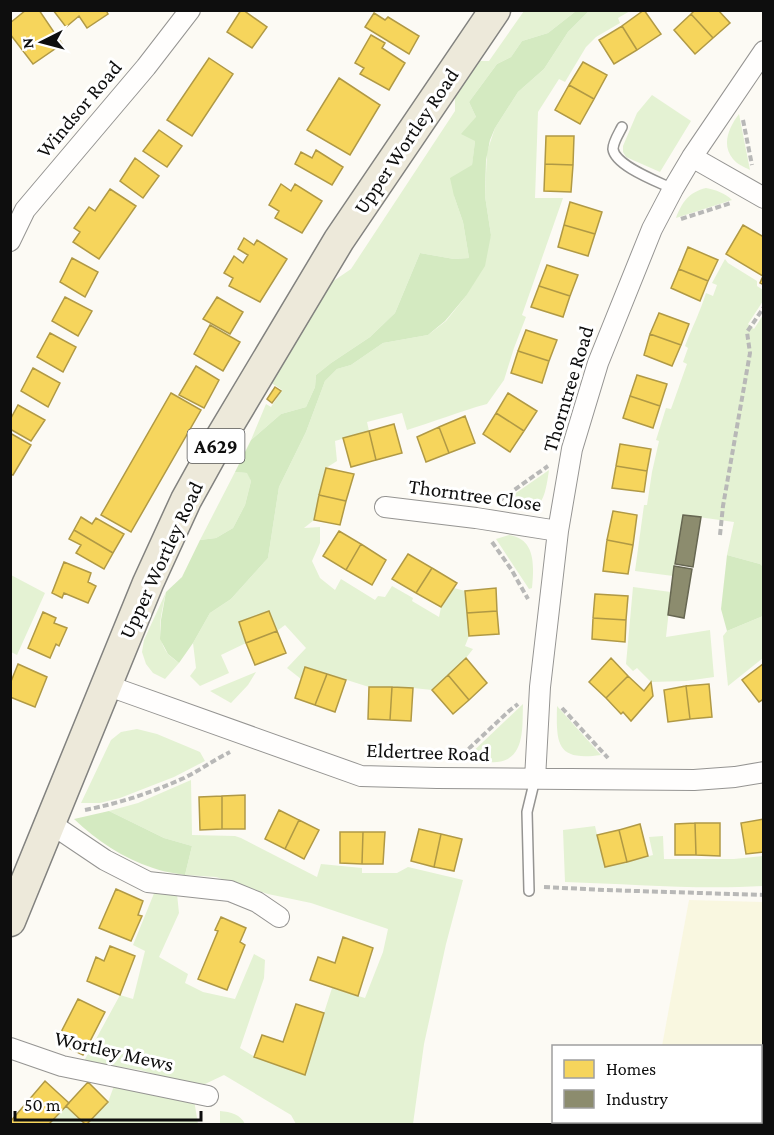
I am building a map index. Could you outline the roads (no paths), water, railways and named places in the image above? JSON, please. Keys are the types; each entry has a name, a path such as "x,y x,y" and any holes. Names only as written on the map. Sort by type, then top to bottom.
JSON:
{"main road":[{"name":"Upper Wortley Road","path":"10,921 175,521 217,444 339,240 495,10"}],"street":[{"name":"Windsor Road","path":"10,242 26,210 190,10"},
{"name":"Thorntree Road","path":"535,780 540,687 558,531 572,449 598,363 652,229 673,189 764,51"},
{"path":"692,157 761,197"},
{"name":"Thorntree Close","path":"385,507 558,531"},
{"name":"Eldertree Road","path":"106,686 361,776 628,781 694,780 764,772"},
{"path":"50,823 105,860 148,882 230,891 257,902 279,917"},
{"name":"Wortley Mews","path":"10,1048 62,1066 95,1074 208,1096"}],"lane":[{"path":"622,127 613,148 616,156 623,164 673,189"},
{"path":"529,889 527,812 535,780"}]}
